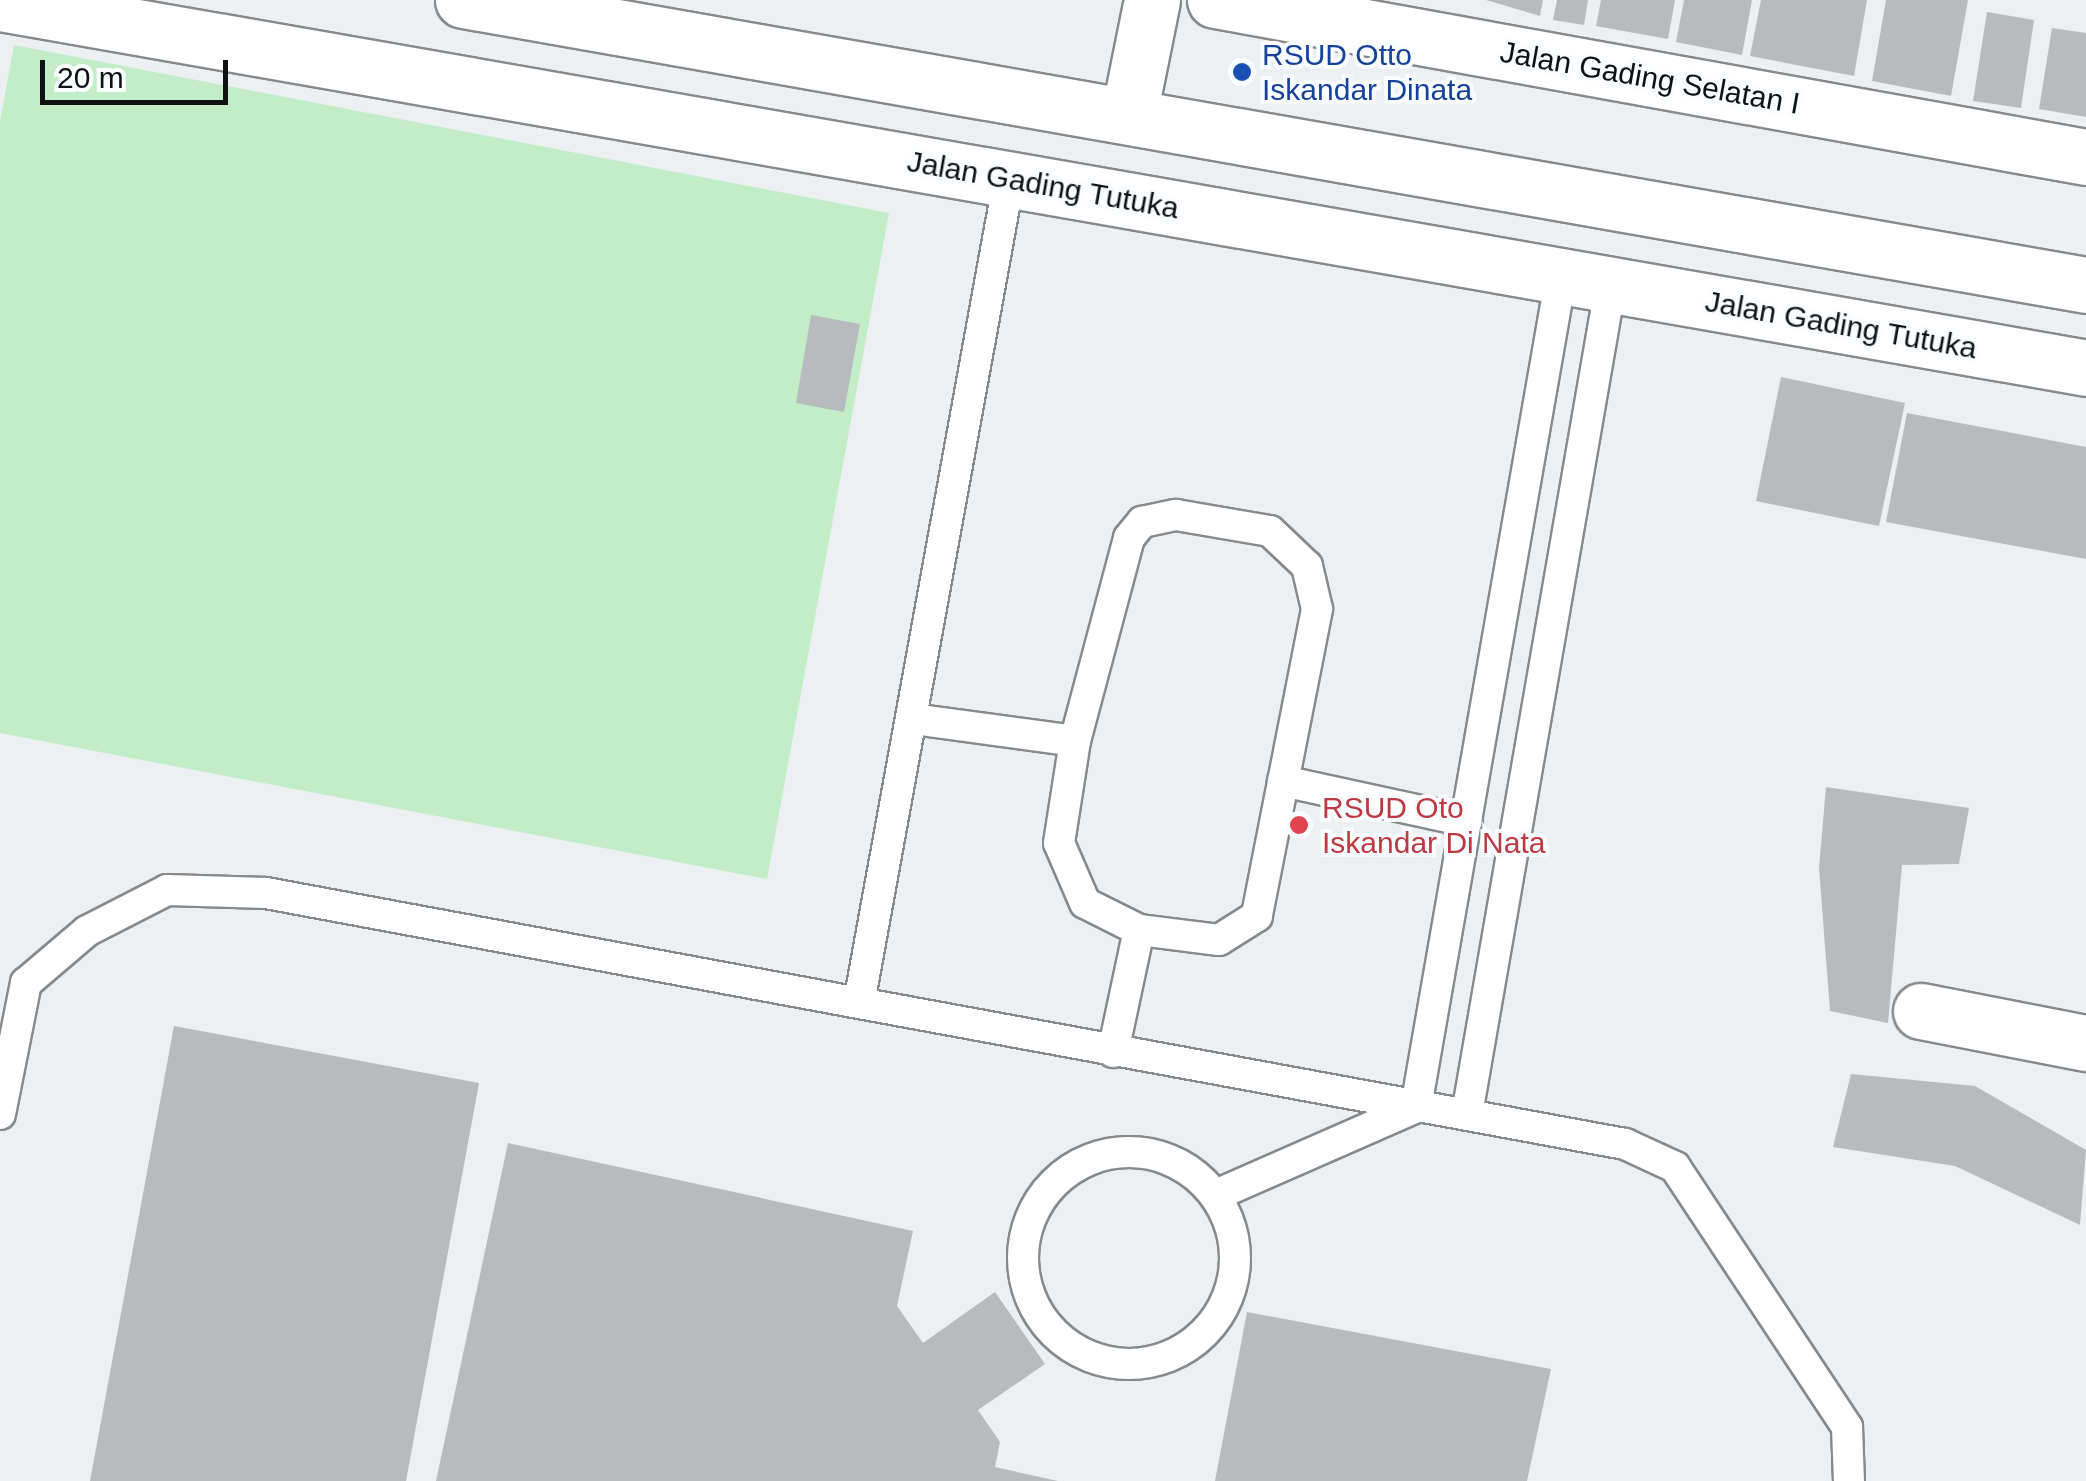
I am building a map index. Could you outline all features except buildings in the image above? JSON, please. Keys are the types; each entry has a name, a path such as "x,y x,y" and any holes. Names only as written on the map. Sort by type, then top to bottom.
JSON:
{"main road":[{"path":"463,0 1147,116 2086,285"},
{"path":"1150,204 1147,116 1152,0"},
{"name":"Jalan Gading Selatan I","path":"1214,0 2086,157"},
{"name":"Jalan Gading Tutuka","path":"0,2 2086,368"},
{"path":"1921,1011 2086,1043"}],"lane":[{"path":"859,1003 1009,179"},
{"path":"1416,1107 1518,535 1586,280"},
{"path":"1466,1114 1586,280"},
{"path":"1176,515 1270,531 1306,566 1317,609 1283,781 1257,916 1242,932 1218,940 1139,930 1086,902 1070,878 1059,843 1075,741 1129,538 1142,522 1176,515"},
{"path":"913,719 1075,741"},
{"path":"1283,781 1468,821"},
{"path":"0,1114 26,983 87,931 168,890 266,893 1625,1144 1675,1166 1846,1427 1850,1481"},
{"path":"1114,1052 1139,930"},
{"path":"1216,1195 1416,1107"},
{"path":"1128,1152 1192,1171 1216,1195 1236,1264 1208,1331 1145,1365 1075,1350 1047,1326 1030,1296 1025,1246 1041,1198 1064,1173 1128,1152"}],"green space":[{"path":"14,45 889,213 767,879 0,733 0,121"}],"place":[{"name":"RSUD Otto Iskandar Dinata","path":"1242,72"},
{"name":"RSUD Oto Iskandar Di Nata","path":"1299,825"}]}
